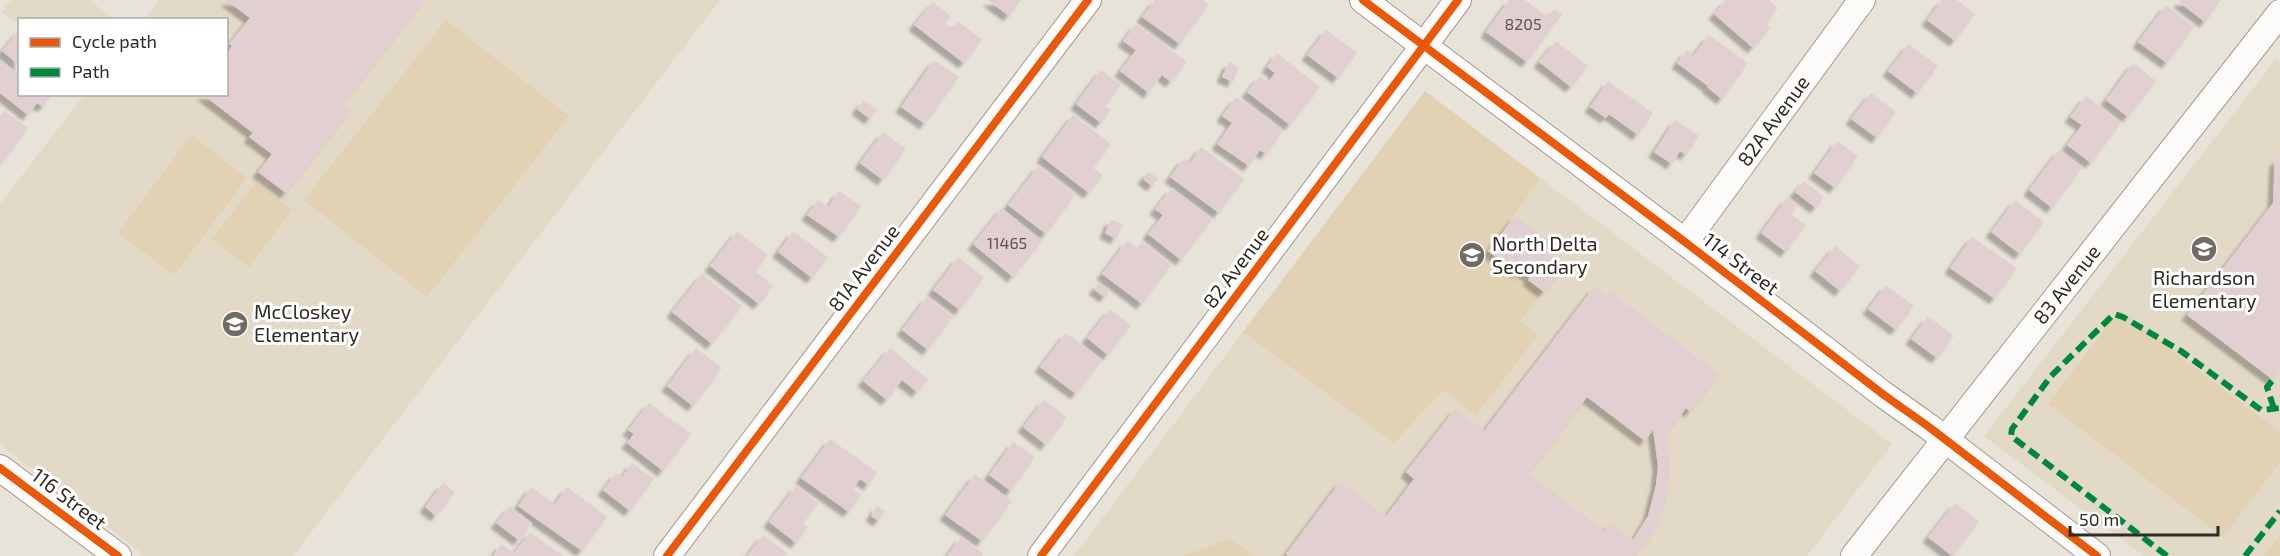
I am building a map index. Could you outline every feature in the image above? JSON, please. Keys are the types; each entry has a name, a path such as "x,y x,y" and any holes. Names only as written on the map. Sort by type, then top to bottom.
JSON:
{"street":[{"name":"81A Avenue","path":"667,556 1088,0"},
{"name":"114 Street","path":"1363,0 2097,556"},
{"name":"82 Avenue","path":"1041,556 1458,0"},
{"name":"82A Avenue","path":"1685,242 1862,0"},
{"name":"83 Avenue","path":"1854,556 2280,13"},
{"name":"116 Street","path":"0,468 118,556"}],"shaded area":[{"path":"11,0 89,0 113,18 18,18 18,25 2,12"},
{"name":"McCloskey Elementary","path":"159,0 720,0 293,556 145,556 0,444 0,204 83,96 228,96 228,18 145,18"},
{"path":"446,20 569,116 427,297 304,200"},
{"name":"Richardson Elementary","path":"2276,59 2280,62 2280,556 2144,556 1984,436"},
{"name":"North Delta Secondary","path":"1425,91 1892,444 1807,556 1074,556"},
{"path":"1425,91 1540,178 1489,251 1544,292 1520,321 1538,335 1476,415 1443,390 1394,443 1243,332"},
{"path":"191,135 247,178 174,275 118,233"},
{"path":"256,182 292,210 249,267 212,239"},
{"path":"2119,310 2280,432 2280,462 2223,537 2048,404"},
{"path":"2280,536 2280,556 2264,556"},
{"path":"1229,539 1255,556 1183,556"}],"building":[{"path":"226,0 424,0 342,105 350,111 286,193 258,172 272,154 249,137 253,133 205,96 228,96 228,51 232,46 229,44 250,18"},
{"path":"988,0 1021,0 1009,16"},
{"path":"1155,0 1203,0 1209,4 1180,44 1142,17"},
{"path":"1509,0 1525,0 1548,17 1554,9 1562,14 1527,62 1486,32"},
{"path":"1726,0 1769,0 1778,8 1766,23 1771,27 1753,48 1714,14"},
{"path":"1942,0 1957,0 1975,14 1955,41 1927,20"},
{"path":"2181,0 2221,0 2205,22 2179,2"},
{"path":"933,2 951,16 945,23 952,29 958,21 982,40 964,63 914,25"},
{"path":"2166,5 2194,27 2167,63 2138,42"},
{"path":"1136,24 1187,62 1171,82 1162,75 1149,93 1120,71 1136,50 1123,41"},
{"path":"1326,30 1357,53 1338,78 1307,55"},
{"path":"18,31 18,64 2,51"},
{"path":"1709,35 1748,63 1722,99 1677,63 1687,50 1693,56"},
{"path":"1556,41 1588,66 1571,87 1539,62"},
{"path":"1909,44 1938,66 1917,93 1888,71"},
{"path":"1277,53 1320,87 1290,125 1247,92 1260,76 1268,82 1275,73 1267,67"},
{"path":"0,60 18,74 18,96 48,96 50,98 43,107 37,103 28,115 0,93"},
{"path":"934,60 959,77 925,124 901,107"},
{"path":"1229,62 1239,67 1233,82 1222,77"},
{"path":"2133,63 2156,81 2128,117 2106,100"},
{"path":"1101,70 1121,85 1105,106 1111,110 1101,123 1076,104"},
{"path":"1608,81 1653,113 1638,135 1609,114 1606,118 1590,107"},
{"path":"1871,93 1896,112 1877,138 1851,119"},
{"path":"2086,96 2121,123 2091,163 2067,145 2082,125 2070,117"},
{"path":"1236,97 1283,131 1266,154 1260,150 1249,166 1217,144 1232,123 1222,116"},
{"path":"864,100 877,110 870,119 857,109"},
{"path":"4,111 28,128 0,166 0,116"},
{"path":"1073,115 1111,144 1093,168 1103,175 1089,193 1042,157"},
{"path":"1675,120 1699,136 1686,155 1680,151 1672,164 1654,152"},
{"path":"883,132 906,149 883,180 860,163"},
{"path":"1837,141 1858,156 1835,188 1814,173"},
{"path":"1201,147 1244,179 1219,213 1170,177 1184,158 1190,163"},
{"path":"2059,150 2082,168 2052,208 2029,190"},
{"path":"2280,156 2280,369 2272,379 2187,315 2273,203 2275,162"},
{"path":"1038,166 1075,195 1046,234 1008,205"},
{"path":"1149,171 1158,179 1152,186 1143,179"},
{"path":"1804,181 1824,197 1816,208 1795,192"},
{"path":"1172,188 1212,220 1181,260 1148,234 1163,215 1155,209"},
{"path":"839,191 861,206 839,237 807,215 818,200 828,207"},
{"path":"1787,198 1797,206 1791,214 1806,225 1786,252 1761,233"},
{"path":"2015,200 2044,222 2020,254 1991,232"},
{"path":"1002,208 1042,241 1013,277 973,244"},
{"name":"North Delta Secondary","path":"1515,216 1552,244 1548,250 1566,264 1544,292 1528,280 1530,277 1520,270 1517,273 1488,251"},
{"path":"1111,219 1123,225 1116,239 1105,233"},
{"path":"737,231 768,255 755,271 773,286 759,304 710,266"},
{"path":"793,231 828,257 812,278 778,252"},
{"path":"1972,237 2017,268 1995,299 1950,268"},
{"path":"1127,241 1137,248 1142,242 1171,265 1142,304 1102,274"},
{"path":"1835,246 1860,266 1840,291 1815,271"},
{"path":"958,257 984,277 960,310 933,290"},
{"path":"702,274 742,306 712,344 672,312"},
{"path":"1099,283 1110,291 1105,297 1094,289"},
{"path":"1886,285 1914,306 1896,330 1868,309"},
{"name":"North Delta Secondary","path":"1594,287 1607,297 1611,292 1719,374 1690,412 1686,408 1666,435 1671,466 1665,506 1657,526 1636,556 1288,556 1286,554 1340,482 1386,516 1414,479 1406,472 1455,409 1484,431","holes":["1587,397 1645,441 1653,430 1658,466 1656,485 1648,516 1633,540 1610,523 1604,531 1529,474"]},
{"path":"927,297 953,317 928,350 902,330"},
{"path":"1110,309 1131,325 1108,355 1087,338"},
{"path":"1928,316 1954,336 1937,358 1911,339"},
{"path":"1066,333 1102,360 1076,394 1040,367"},
{"path":"696,348 722,368 693,406 667,386"},
{"path":"890,348 928,379 917,392 902,380 887,400 863,381"},
{"path":"1044,400 1067,417 1046,445 1023,427"},
{"path":"649,403 691,434 663,471 627,443 634,434 628,430"},
{"path":"830,439 877,472 869,485 860,479 853,489 861,495 849,512 801,478"},
{"path":"1013,442 1035,457 1011,491 989,475"},
{"path":"632,463 654,479 630,511 603,490 616,473 622,477"},
{"path":"975,474 1012,501 982,541 945,515"},
{"path":"443,483 455,492 436,516 425,507"},
{"path":"796,486 818,503 803,523 808,527 796,543 769,522"},
{"path":"531,487 555,504 567,487 607,517 582,551 518,506"},
{"path":"1955,503 1979,522 1952,556 1928,537"},
{"path":"510,506 532,523 519,540 496,523"},
{"path":"877,506 885,511 879,521 871,516"},
{"path":"530,532 563,556 493,556 501,544 514,553"},
{"path":"763,535 787,553 784,556 747,556"},
{"path":"961,537 983,554 982,556 947,556"}],"marked path":[{"path":"2167,556 2011,436 2012,429 2051,376 2114,314 2181,351 2261,410 2280,408"},
{"path":"2272,381 2267,387 2274,409"},
{"path":"2245,556 2280,511"}],"cycle path":[{"path":"667,556 1088,0"},
{"path":"1363,0 2097,556"},
{"path":"1041,556 1458,0"},
{"path":"0,468 118,556"}],"place":[{"name":"Richardson Elementary","path":"2204,249"},
{"name":"North Delta Secondary","path":"1472,255"},
{"name":"McCloskey Elementary","path":"235,324"}]}
